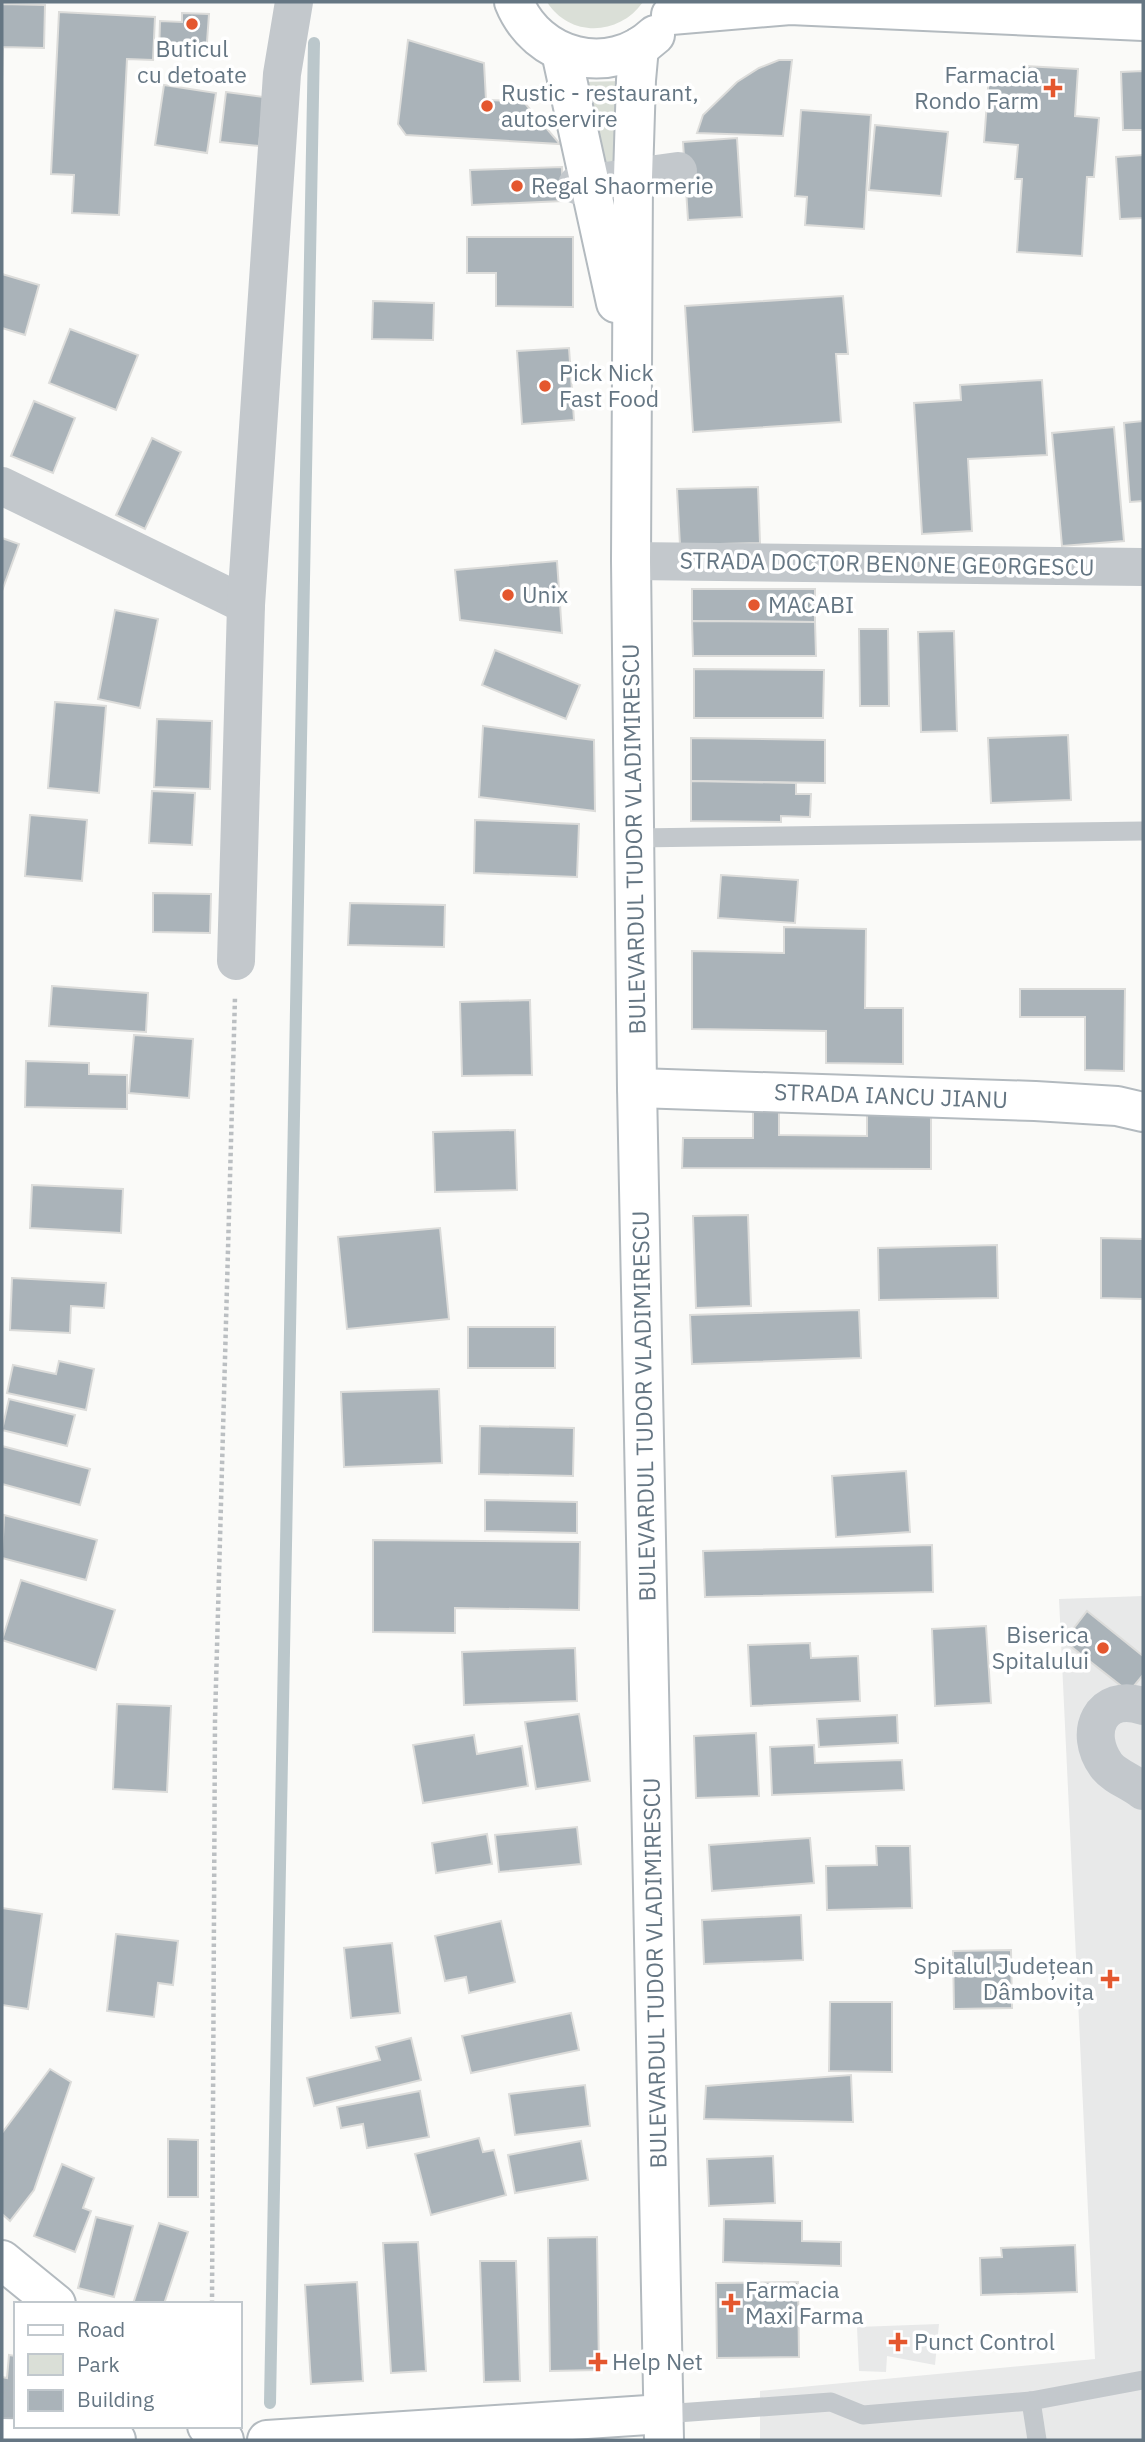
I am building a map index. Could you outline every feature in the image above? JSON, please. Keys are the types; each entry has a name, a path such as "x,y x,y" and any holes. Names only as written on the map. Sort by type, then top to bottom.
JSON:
{"main road":[{"path":"514,2 529,28 544,42 561,52 585,59 605,59 639,47 661,29 674,8 759,4 1143,21"},
{"name":"BULEVARDUL TUDOR VLADIMIRESCU","path":"639,47 635,80 633,177 631,561 663,2427"},
{"name":"BULEVARDUL TUDOR VLADIMIRESCU","path":"561,52 584,184 631,371"},
{"name":"STRADA IANCU JIANU","path":"638,1088 1035,1101 1117,1106 1143,1112"},
{"path":"2,2260 54,2302"},
{"path":"267,2440 663,2427"},
{"path":"209,2428 224,2440"},
{"path":"2,2438 116,2440"}],"street":[{"path":"236,961 246,605 282,74 294,2"},
{"path":"584,184 678,171"},
{"path":"2,486 246,605"},
{"name":"STRADA DOCTOR BENONE GEORGESCU","path":"631,561 1143,567"},
{"path":"1143,1706 1132,1702 1105,1710 1096,1726 1096,1749 1109,1769 1143,1790"}],"lane":[{"path":"634,838 1143,831"},
{"path":"663,2427 831,2402 863,2415 1031,2401 1143,2380"},
{"path":"1031,2401 1037,2440"}],"path":[{"path":"212,2302 215,1720 236,961"}],"shaded area":[{"name":"Spitalul Județean Dâmbovița","path":"1143,1596 1143,2440 760,2440 760,2391 1095,2359 1059,1599"},
{"name":"Punct Control","path":"939,2324 935,2365 887,2356 886,2372 859,2371 857,2327"}],"green space":[{"path":"547,2 643,2 621,21 595,28 568,22"},
{"path":"623,81 625,307 580,82"}],"building":[{"path":"2,4 45,5 44,48 3,47 2,79"},
{"path":"59,12 155,17 153,60 127,59 119,215 72,213 74,175 51,174"},
{"path":"182,13 209,14 206,56 159,54 160,21 182,22"},
{"path":"408,40 484,63 486,100 523,101 560,144 406,135 398,124"},
{"path":"779,60 792,60 783,136 697,133 703,115 737,82 759,68"},
{"path":"1025,66 1078,69 1075,116 1099,118 1094,177 1087,177 1082,256 1017,252 1022,179 1015,179 1018,145 984,142 989,75 1024,77"},
{"path":"1143,71 1143,130 1123,130 1121,72"},
{"path":"164,85 216,93 207,153 155,145"},
{"path":"226,92 264,97 259,146 220,142"},
{"path":"801,110 871,115 864,229 805,225 807,197 795,196"},
{"path":"875,125 948,132 941,196 869,190"},
{"path":"737,138 742,217 688,220 683,142"},
{"path":"1143,155 1143,218 1120,219 1116,157"},
{"name":"Regal Shaormerie","path":"562,167 563,201 472,205 470,170"},
{"path":"467,237 573,237 573,307 496,306 496,273 467,273"},
{"path":"2,274 39,285 25,335 2,328"},
{"path":"843,296 848,354 836,354 841,422 693,432 685,306"},
{"path":"373,301 434,303 433,340 372,339"},
{"path":"70,329 138,355 116,410 49,383"},
{"name":"Pick Nick Fast Food","path":"569,348 574,420 522,424 517,351"},
{"path":"1042,380 1047,455 968,459 972,531 922,534 914,403 961,400 960,385"},
{"path":"34,401 75,418 53,473 11,456"},
{"path":"1143,421 1143,501 1130,502 1124,423"},
{"path":"1114,427 1124,541 1062,546 1052,433"},
{"path":"152,438 181,452 145,529 116,515"},
{"path":"758,487 760,543 680,545 677,489"},
{"path":"2,538 19,544 2,591"},
{"name":"Unix","path":"557,561 562,633 460,620 455,570"},
{"name":"MACABI","path":"692,589 815,589 815,622 692,621"},
{"path":"115,610 158,619 140,708 98,699"},
{"path":"692,621 815,622 816,656 693,656"},
{"path":"859,629 888,629 889,706 860,706"},
{"path":"954,631 957,731 921,732 918,632"},
{"path":"495,650 580,685 566,719 482,685"},
{"path":"694,669 824,670 823,718 694,718"},
{"path":"55,702 106,706 99,793 48,788"},
{"path":"157,719 212,721 210,789 154,787"},
{"path":"483,726 594,740 595,811 479,797"},
{"path":"1068,735 1071,800 991,803 988,738"},
{"path":"691,738 825,740 825,783 691,781"},
{"path":"691,781 796,783 796,794 811,794 810,817 781,816 781,822 691,821"},
{"path":"152,791 195,793 192,845 149,843"},
{"path":"30,815 87,820 82,881 25,876"},
{"path":"475,820 579,824 577,877 474,873"},
{"path":"721,875 798,880 795,923 718,918"},
{"path":"153,893 211,894 210,933 153,932"},
{"path":"350,903 445,905 444,947 348,945"},
{"path":"784,927 866,929 865,1008 903,1008 903,1064 826,1063 826,1031 692,1029 692,951 784,953"},
{"path":"52,986 148,993 146,1032 49,1026"},
{"path":"1020,989 1125,989 1124,1071 1085,1070 1085,1017 1020,1017"},
{"path":"530,1000 532,1075 462,1076 460,1002"},
{"path":"134,1035 193,1039 189,1098 129,1093"},
{"path":"26,1061 89,1063 89,1074 127,1075 127,1109 25,1107"},
{"path":"753,1107 779,1107 779,1135 867,1136 867,1115 931,1115 931,1169 682,1168 683,1138 753,1138"},
{"path":"515,1130 517,1190 435,1192 433,1132"},
{"path":"32,1185 123,1189 121,1233 30,1228"},
{"path":"748,1215 751,1306 696,1308 693,1216"},
{"path":"440,1228 449,1319 347,1329 338,1237"},
{"path":"1101,1238 1143,1239 1143,1299 1101,1298"},
{"path":"997,1245 998,1298 879,1300 878,1248"},
{"path":"12,1278 106,1283 104,1308 71,1306 70,1333 10,1330"},
{"path":"859,1310 861,1358 692,1364 690,1315"},
{"path":"468,1327 555,1327 555,1368 468,1368"},
{"path":"59,1361 94,1369 86,1410 7,1393 13,1365 56,1374"},
{"path":"439,1389 442,1463 344,1467 341,1392"},
{"path":"9,1399 75,1415 67,1446 2,1430"},
{"path":"480,1426 574,1428 573,1476 479,1474"},
{"path":"2,1446 90,1469 80,1505 2,1484"},
{"path":"906,1471 910,1532 836,1537 832,1476"},
{"path":"485,1500 577,1502 577,1533 485,1531"},
{"path":"4,1515 97,1540 86,1580 2,1558"},
{"path":"373,1540 580,1542 579,1610 455,1608 455,1633 373,1632"},
{"path":"932,1545 933,1592 705,1597 703,1551"},
{"path":"21,1580 115,1610 96,1670 2,1640"},
{"name":"Biserica Spitalului","path":"1087,1611 1143,1656 1143,1675 1129,1692 1064,1641"},
{"path":"986,1626 991,1703 935,1706 932,1629"},
{"path":"810,1643 811,1658 858,1656 860,1701 751,1706 748,1645"},
{"path":"575,1648 577,1701 464,1705 462,1652"},
{"path":"117,1704 171,1706 167,1792 113,1789"},
{"path":"579,1714 590,1781 536,1789 525,1722"},
{"path":"897,1715 898,1743 819,1747 817,1719"},
{"path":"756,1733 759,1796 696,1798 694,1736"},
{"path":"474,1735 477,1754 522,1746 528,1786 423,1803 413,1745"},
{"path":"814,1745 815,1763 902,1760 904,1790 772,1795 770,1747"},
{"path":"577,1827 581,1864 499,1872 495,1835"},
{"path":"487,1834 492,1864 436,1873 432,1843"},
{"path":"810,1838 814,1883 712,1891 709,1845"},
{"path":"876,1846 910,1846 912,1908 827,1910 826,1866 877,1865"},
{"path":"2,1908 42,1914 28,2009 2,2005"},
{"path":"801,1915 803,1960 704,1964 702,1920"},
{"path":"501,1921 515,1982 469,1993 466,1977 445,1981 435,1936"},
{"path":"116,1934 178,1941 173,1985 158,1983 154,2017 107,2011"},
{"path":"392,1943 400,2013 351,2018 344,1948"},
{"path":"1011,1950 1012,2008 954,2009 953,1951"},
{"path":"830,2002 892,2002 892,2072 829,2071"},
{"path":"571,2013 579,2050 471,2073 462,2036"},
{"path":"411,2038 421,2080 314,2106 307,2078 380,2060 376,2047"},
{"path":"50,2069 71,2082 34,2190 10,2221 2,2214 2,2133"},
{"path":"851,2075 853,2122 704,2119 706,2086"},
{"path":"585,2085 590,2126 515,2135 509,2094"},
{"path":"420,2091 429,2137 367,2148 363,2124 341,2128 337,2107"},
{"path":"479,2138 483,2152 494,2150 506,2195 431,2215 415,2154"},
{"path":"168,2139 198,2140 198,2197 168,2197"},
{"path":"581,2141 588,2180 515,2193 508,2155"},
{"path":"773,2156 775,2203 709,2206 707,2159"},
{"path":"62,2164 94,2178 83,2208 91,2211 75,2252 34,2236"},
{"path":"96,2217 133,2226 114,2297 78,2288"},
{"path":"724,2219 802,2221 802,2241 841,2242 841,2266 723,2262"},
{"path":"159,2223 188,2232 165,2302 134,2302"},
{"path":"597,2237 599,2370 550,2371 548,2238"},
{"path":"418,2242 426,2371 391,2373 383,2243"},
{"path":"1075,2245 1077,2292 981,2295 980,2258 1002,2257 1001,2248"},
{"path":"480,2261 516,2261 520,2381 484,2382"},
{"path":"357,2282 363,2381 311,2384 305,2285"},
{"path":"798,2282 799,2357 717,2358 716,2283"},
{"path":"9,2355 14,2356 14,2424 2,2423 2,2377 7,2378"}],"waterway":[{"path":"270,2403 314,43"}],"place":[{"name":"Buticul cu detoate","path":"192,24"},
{"name":"Farmacia Rondo Farm","path":"1053,88"},
{"name":"Rustic - restaurant, autoservire","path":"487,106"},
{"name":"Regal Shaormerie","path":"517,186"},
{"name":"Pick Nick Fast Food","path":"545,386"},
{"name":"Unix","path":"508,595"},
{"name":"MACABI","path":"754,605"},
{"name":"Biserica Spitalului","path":"1103,1648"},
{"name":"Spitalul Județean Dâmbovița","path":"1110,1979"},
{"name":"Farmacia Maxi Farma","path":"731,2303"},
{"name":"Punct Control","path":"898,2342"},
{"name":"Help Net","path":"598,2362"}]}
